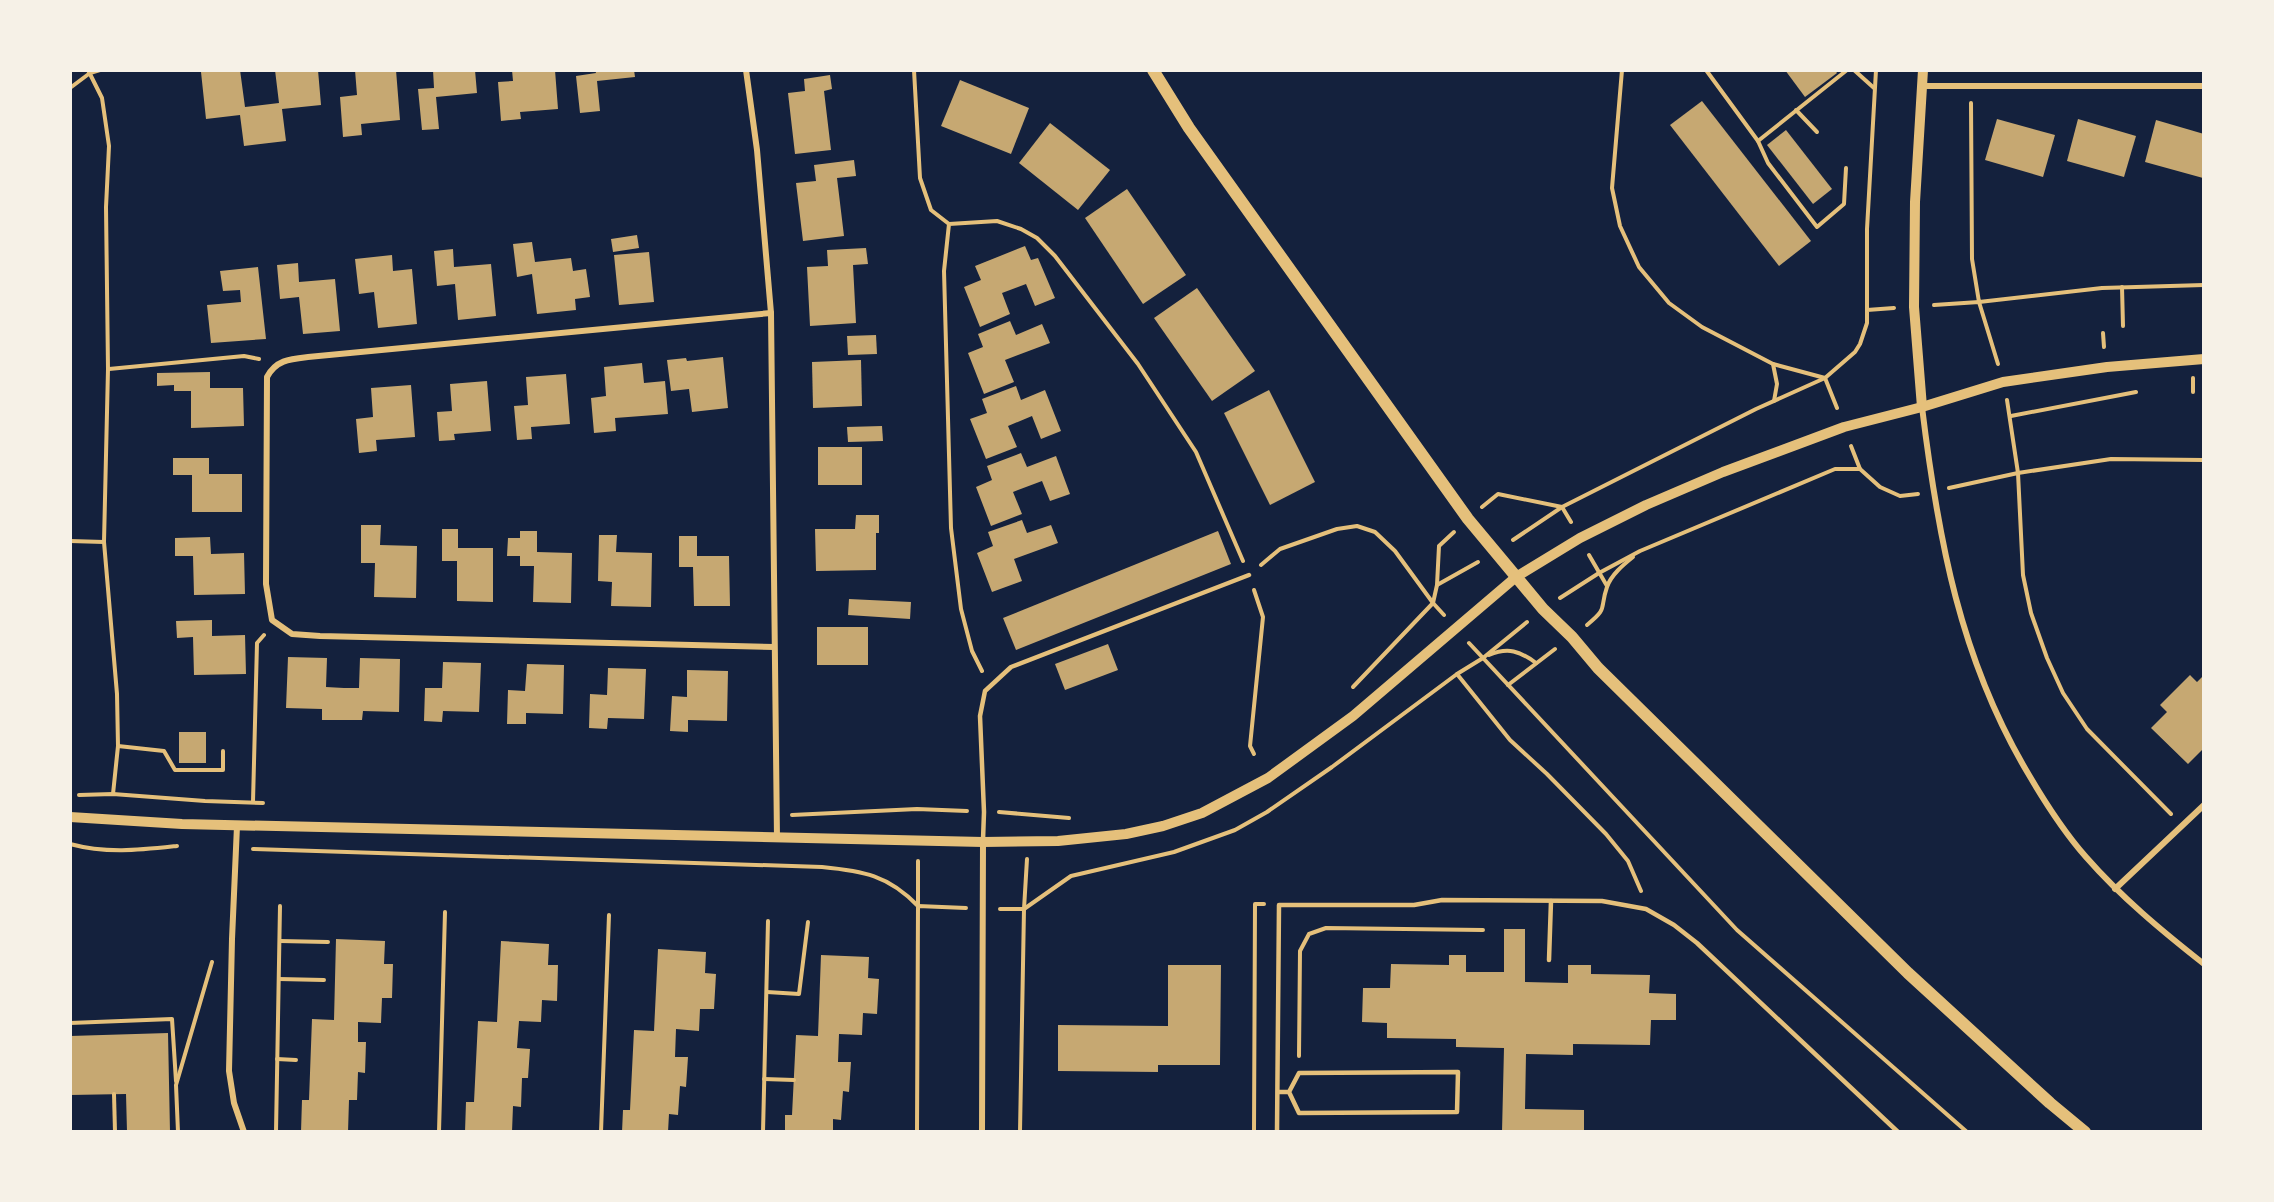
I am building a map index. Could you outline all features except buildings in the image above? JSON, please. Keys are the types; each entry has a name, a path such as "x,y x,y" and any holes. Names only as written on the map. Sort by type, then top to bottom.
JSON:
{"main road":[{"path":"1153,70 1189,128 1468,519 1543,609 1572,637 1598,668 1908,973 2050,1103 2085,1131"}],"street":[{"path":"746,70 757,150 771,313 777,838"},
{"path":"1923,70 1915,202 1914,307 1932,492 1947,568 1963,627 1993,709 2013,748 2056,819 2115,889 2204,964"},
{"path":"1922,86 2204,86"},
{"path":"771,313 308,357 285,360 277,364 267,377 266,584 270,612 275,623 292,634 774,647"},
{"path":"70,817 237,826 918,841 1058,841 1126,834 1163,826 1202,813 1268,778 1353,716 1516,577 1597,529 1723,472 1844,427 1922,407 2003,382 2107,367 2204,359"},
{"path":"2115,889 2204,805"},
{"path":"237,826 229,1080 244,1131"},
{"path":"982,1131 983,842"}],"lane":[{"path":"983,842 980,716 981,702 990,685 1011,667 1039,655 1249,575"},
{"path":"1277,1131 1279,905 1414,905 1442,900 1602,902 1646,909 1674,925 1697,943 1898,1131"},
{"path":"1550,960 1551,901"},
{"path":"1458,1072 1457,1112 1299,1113 1289,1092 1299,1073 1458,1072"},
{"path":"1278,1092 1289,1092"}],"path":[{"path":"70,88 89,71 100,70"},
{"path":"914,70 920,178 931,210 950,224 997,221 1021,229 1037,238 1055,256 1138,364 1196,452 1249,575 1263,617 1250,746 1254,753"},
{"path":"1622,70 1612,188 1620,226 1639,267 1669,303 1702,327 1773,364 1825,378"},
{"path":"1706,70 1758,141 1768,163 1817,227 1844,204 1846,168"},
{"path":"1758,141 1847,70"},
{"path":"1854,70 1874,89"},
{"path":"1562,507 1774,401 1825,378 1855,352 1867,323 1867,229 1876,70"},
{"path":"89,71 102,98 109,146 106,207 108,369 104,542 117,694 118,746 108,851"},
{"path":"1972,86 1971,259 1979,302 2011,417 2018,474 2023,575 2031,613 2047,658 2063,693 2087,729 2183,825"},
{"path":"1796,110 1817,132"},
{"path":"950,224 944,271 951,528 964,625 972,651 990,685"},
{"path":"1867,310 1979,302 2122,287 2204,285"},
{"path":"2122,287 2123,326"},
{"path":"108,369 244,356 277,364"},
{"path":"1773,364 1777,384 1774,401"},
{"path":"2011,417 2136,392"},
{"path":"1640,551 1835,470 1860,469 1880,487 1900,496 2111,459 2204,460"},
{"path":"1249,575 1280,549 1337,529 1357,526 1376,532 1395,551 1433,603"},
{"path":"70,541 104,542"},
{"path":"253,802 257,643 275,623"},
{"path":"1536,663 1523,653 1510,650 1496,652 1483,658 1737,930 1967,1131"},
{"path":"1457,674 1510,740 1597,825 1628,861 1646,909"},
{"path":"118,746 164,751 175,770 223,770 223,751"},
{"path":"917,809 917,1131"},
{"path":"1020,1131 1028,814"},
{"path":"70,844 90,849 122,852 178,846"},
{"path":"236,849 822,867 875,875 904,892 918,906 982,909"},
{"path":"1254,1131 1256,904 1279,905"},
{"path":"276,1131 280,906"},
{"path":"439,1131 445,912"},
{"path":"601,1131 609,915"},
{"path":"762,1131 768,921"},
{"path":"767,992 799,994 808,922"},
{"path":"1299,1073 1300,951 1305,940 1313,932 1326,928 1349,927 1483,930"},
{"path":"176,1085 218,940 232,939"},
{"path":"280,941 328,942"},
{"path":"279,979 324,980"},
{"path":"70,1023 172,1018 178,1131"},
{"path":"278,1059 296,1060"},
{"path":"764,1079 794,1080"},
{"path":"114,1094 115,1131"}]}
